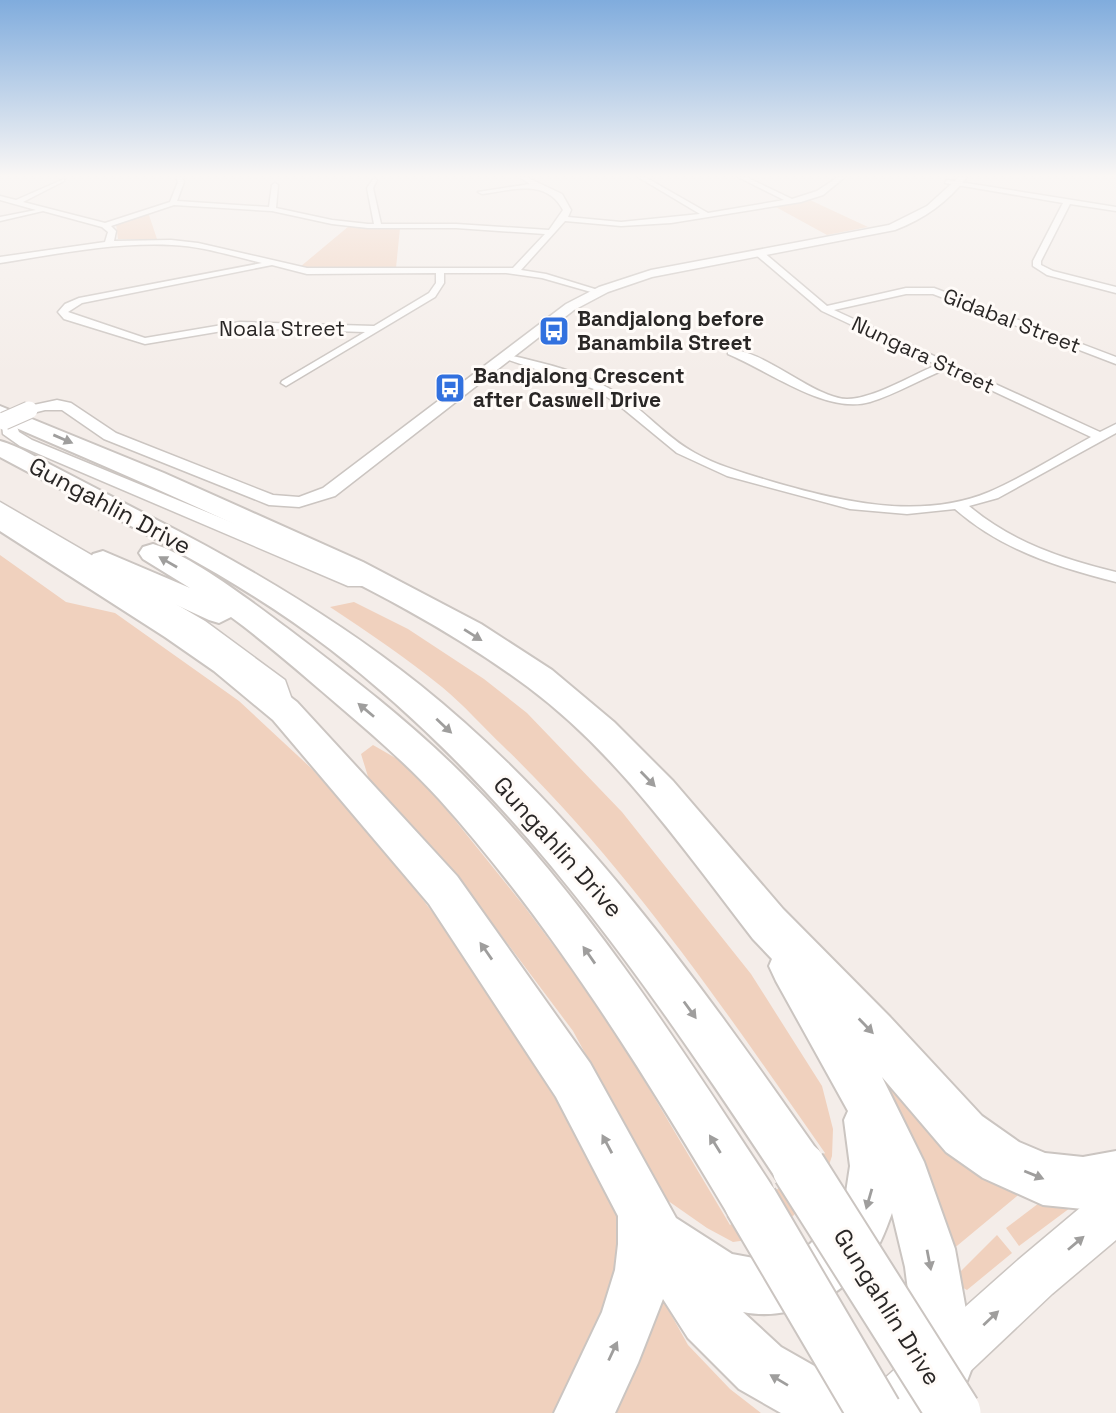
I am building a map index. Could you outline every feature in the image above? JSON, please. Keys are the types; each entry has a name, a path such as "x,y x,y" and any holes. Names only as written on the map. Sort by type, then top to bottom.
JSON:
{"highway":[{"path":"3,426 164,482 353,569 470,632 541,679 602,732 660,792 768,924 874,1034 954,1124 975,1143 1016,1168 1043,1179 1083,1183 1116,1177"},
{"name":"Gungahlin Drive","path":"3,426 340,641 393,681 506,786 592,882 650,954 799,1168 954,1413"},
{"path":"57,457 232,553 359,641 393,681"},
{"name":"Gungahlin Drive","path":"0,470 203,583 298,653 418,754 459,795 574,933 652,1045 751,1202 875,1413"},
{"path":"8,515 298,653"},
{"path":"8,515 225,663 285,710 443,890 573,1080 686,1287 722,1334 780,1382 839,1413"},
{"path":"768,924 887,1135 919,1215 936,1288 946,1360"},
{"path":"647,1217 699,1267 733,1283 766,1287 790,1284 817,1274 834,1262 856,1231 868,1207 875,1174 869,1123 861,1096 846,1063"},
{"path":"584,1413 626,1324 641,1285 647,1217"}],"main road":[{"path":"886,1413 1035,1277 1116,1209"},
{"path":"946,1360 954,1413"}],"street":[{"path":"0,260 109,244 180,243 307,271 515,271 559,280 595,292"},
{"path":"515,271 542,243"},
{"path":"414,601 360,583 89,468 57,457 13,436 3,426 31,410 54,405 70,406 97,429 110,436 267,499 294,503 311,500 329,492 570,307 595,292 642,276 812,243"},
{"path":"1046,243 1037,266 1050,273 1116,290"},
{"name":"Nungara Street","path":"759,253 825,309 1100,436"},
{"name":"Noala Street","path":"269,264 79,301 68,306 63,312 67,317 145,341 240,325 376,329 432,295 440,283 440,269"},
{"name":"Gidabal Street","path":"825,309 906,291 934,291 1116,361"},
{"path":"286,383 376,329"},
{"path":"732,352 762,363 827,398 846,402 867,399 945,365"},
{"path":"505,357 592,383 617,398 680,450 727,472 821,500 862,508 902,511 960,506 993,495 1116,428"},
{"path":"960,506 990,530 1031,551 1081,569 1116,577"}],"shaded area":[{"path":"329,243 399,243 396,268 300,267"},
{"path":"0,555 66,602 115,613 239,701 311,768 387,853 466,956 608,1183 626,1232 619,1285 556,1413 0,1413"},
{"path":"354,602 408,629 484,679 527,713 622,812 751,974 822,1086 833,1129 832,1156 824,1180 793,1216 754,1239 733,1242 707,1228 664,1198 573,1031 462,883 370,783 361,754 373,745 406,764 446,809 524,906 606,1016 730,1225 825,1153 712,993 593,841 450,694 330,607"},
{"path":"863,1041 1023,1191 952,1250"},
{"path":"1043,1200 1068,1204 1070,1208 1019,1246 1006,1228"},
{"path":"997,1235 1012,1253 967,1290 958,1285 957,1275"},
{"path":"658,1291 688,1345 730,1389 761,1413 605,1413"}],"place":[{"name":"Bandjalong before Banambila Street","path":"554,331"},
{"name":"Bandjalong Crescent after Caswell Drive","path":"450,388"}]}
